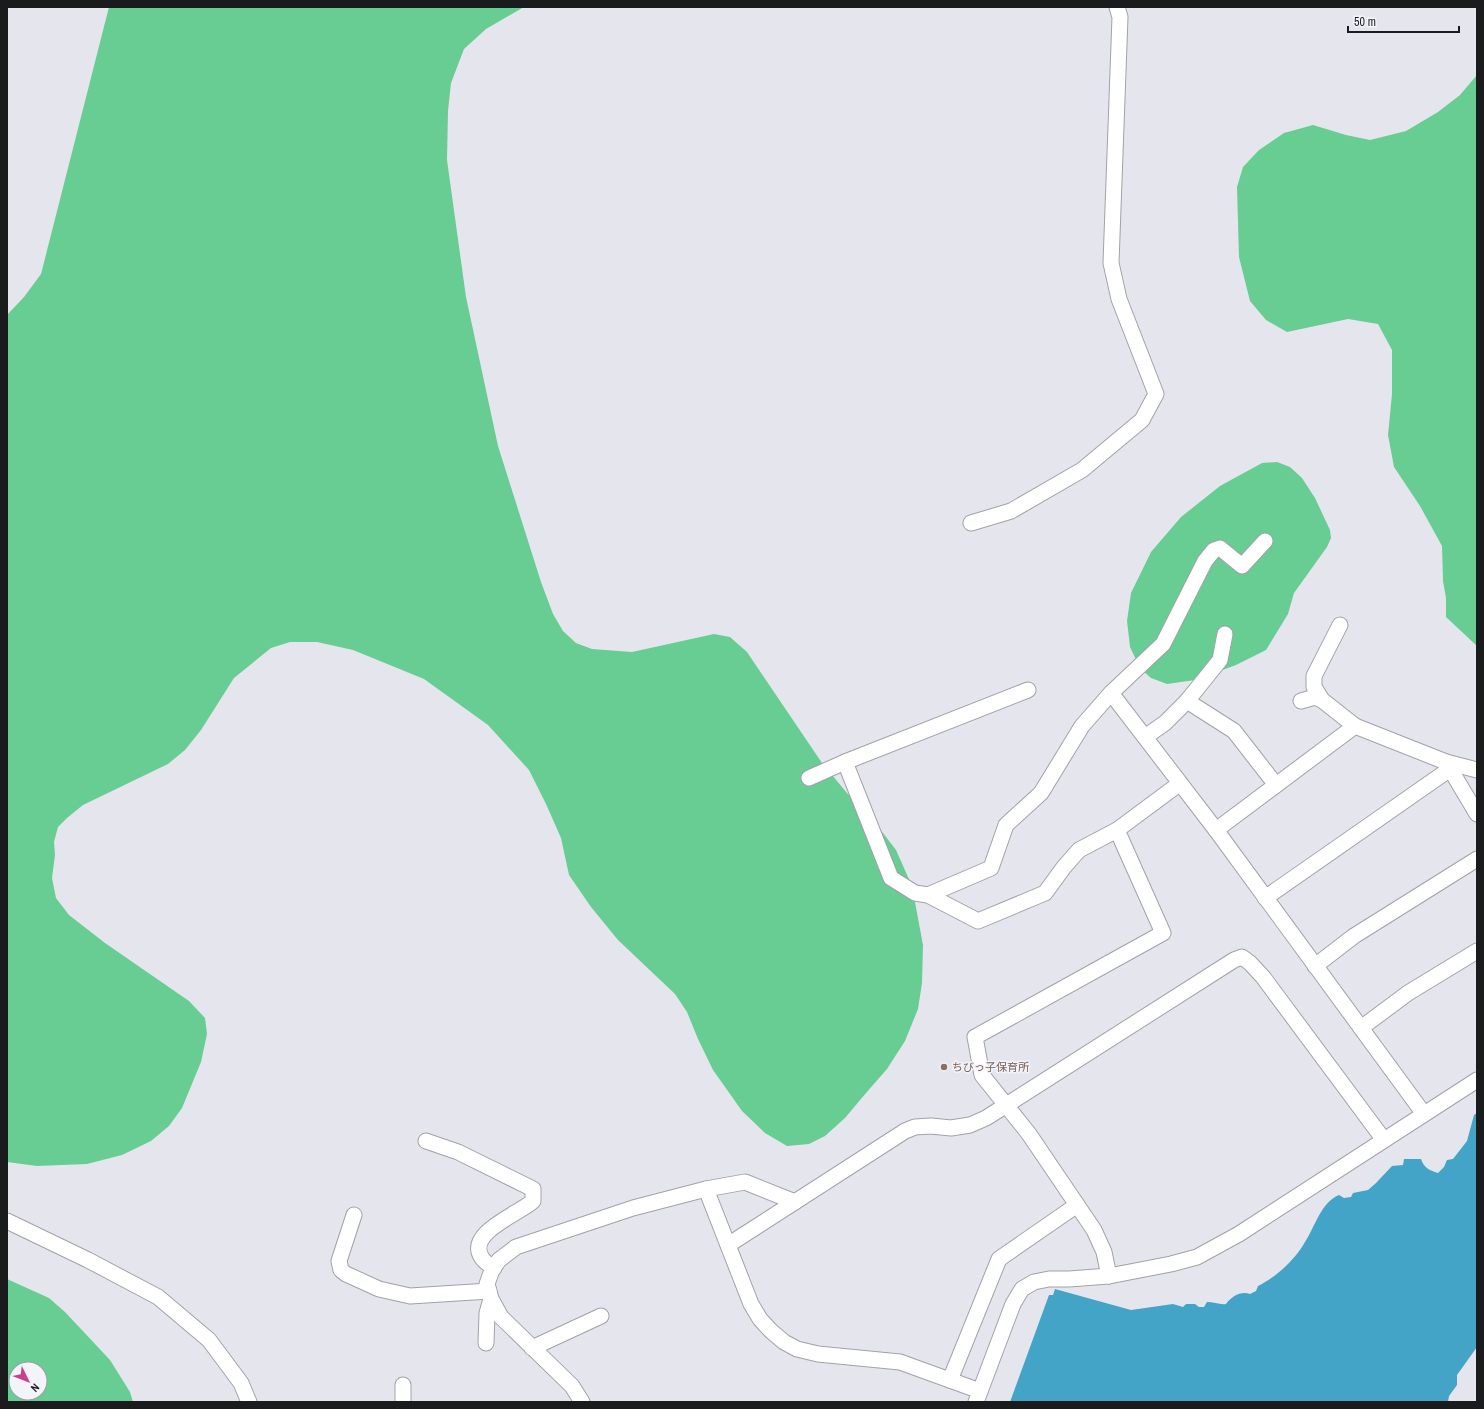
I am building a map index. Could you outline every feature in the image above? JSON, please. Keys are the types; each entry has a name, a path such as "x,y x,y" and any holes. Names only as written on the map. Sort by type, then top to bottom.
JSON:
{"street":[{"path":"971,523 1011,511 1082,470 1142,420 1156,394 1119,299 1111,263 1120,17 1117,7"},
{"path":"928,895 991,868 1006,824 1041,793 1082,726 1112,693 1164,644 1205,561 1214,550 1220,548 1242,566 1265,541"},
{"path":"1322,700 1314,687 1314,676 1340,625"},
{"path":"1145,737 1165,723 1187,701 1220,660 1225,634"},
{"path":"809,778 845,762 1028,690"},
{"path":"1112,693 1216,830 1424,1114"},
{"path":"1301,701 1315,697 1322,700 1355,726 1448,766 1477,770"},
{"path":"1187,701 1234,731 1276,785"},
{"path":"1216,830 1355,726"},
{"path":"845,762 891,878 915,893 928,895 978,921 1045,893 1064,867 1079,850 1117,830 1180,784"},
{"path":"1448,766 1477,814"},
{"path":"1265,898 1448,766"},
{"path":"1109,1276 1104,1252 1077,1205 1030,1134 982,1075 975,1037 1163,933 1117,830"},
{"path":"1315,966 1354,936 1477,858"},
{"path":"1361,1028 1408,993 1477,951"},
{"path":"728,1246 905,1131 916,1127 931,1126 951,1128 970,1125 1007,1106 1234,960 1242,957 1263,977 1384,1140"},
{"path":"706,1189 754,1309 760,1319 784,1342 798,1349 818,1354 900,1362 950,1380 978,1396 1013,1304 1022,1289 1034,1282 1049,1279 1109,1276 1171,1264 1197,1257 1239,1234 1477,1080"},
{"path":"426,1141 458,1152 533,1189 533,1201 528,1206 493,1227 483,1235 478,1245 478,1252 482,1260 494,1268"},
{"path":"582,1402 572,1386 501,1317 490,1295 487,1284 499,1260 516,1247 632,1208 706,1189 744,1182 795,1202"},
{"path":"950,1380 999,1259 1077,1205"},
{"path":"354,1215 339,1260 341,1270 346,1274 379,1289 410,1296 490,1295"},
{"path":"7,1221 88,1260 158,1297 209,1340 240,1383 249,1402"},
{"path":"486,1343 487,1313 490,1295"},
{"path":"532,1348 601,1316"},
{"path":"403,1385 403,1402"}],"green space":[{"path":"109,7 524,7 486,29 464,49 451,83 448,111 447,160 466,297 498,446 541,582 553,614 563,631 576,643 592,649 632,652 714,634 730,637 747,652 822,763 847,793 870,816 896,850 912,886 923,945 922,983 918,1009 905,1041 887,1069 845,1118 825,1136 809,1144 787,1146 765,1133 742,1111 713,1070 687,1012 675,994 618,940 591,907 569,875 561,838 529,770 488,725 424,679 353,650 317,642 290,642 271,648 234,678 201,730 185,750 168,764 83,805 58,827 54,842 55,855 52,878 56,898 69,915 105,943 189,1001 205,1018 207,1034 201,1062 182,1108 169,1126 151,1141 122,1155 87,1164 37,1166 7,1162 7,315 24,297 41,274"},
{"path":"1477,75 1477,646 1446,617 1442,546 1420,506 1394,467 1388,435 1392,394 1392,350 1378,324 1348,319 1287,332 1266,320 1250,301 1239,257 1237,187 1243,167 1259,150 1284,133 1313,125 1346,135 1370,140 1406,131 1438,112 1460,95"},
{"path":"1277,462 1290,467 1302,478 1315,498 1330,530 1331,538 1327,547 1294,593 1288,614 1266,650 1236,665 1195,680 1167,684 1151,678 1140,668 1130,647 1127,621 1131,593 1151,552 1181,517 1220,486 1262,463"},
{"path":"7,1279 49,1298 65,1312 110,1360 130,1392 133,1402 7,1402"}],"water":[{"path":"1477,1113 1477,1347 1457,1375 1457,1385 1449,1396 1448,1402 1010,1402 1049,1295 1053,1295 1055,1289 1131,1310 1173,1304 1183,1307 1186,1304 1195,1304 1199,1307 1204,1307 1207,1302 1226,1304 1237,1295 1243,1293 1250,1294 1256,1291 1258,1286 1278,1273 1296,1255 1309,1236 1323,1209 1333,1198 1339,1195 1344,1198 1351,1197 1353,1193 1368,1190 1392,1166 1403,1165 1404,1159 1421,1159 1427,1168 1438,1173 1444,1167 1447,1160 1453,1159 1467,1141 1474,1115"}],"place":[{"name":"ちびっ子保育所","path":"944,1067"}]}
